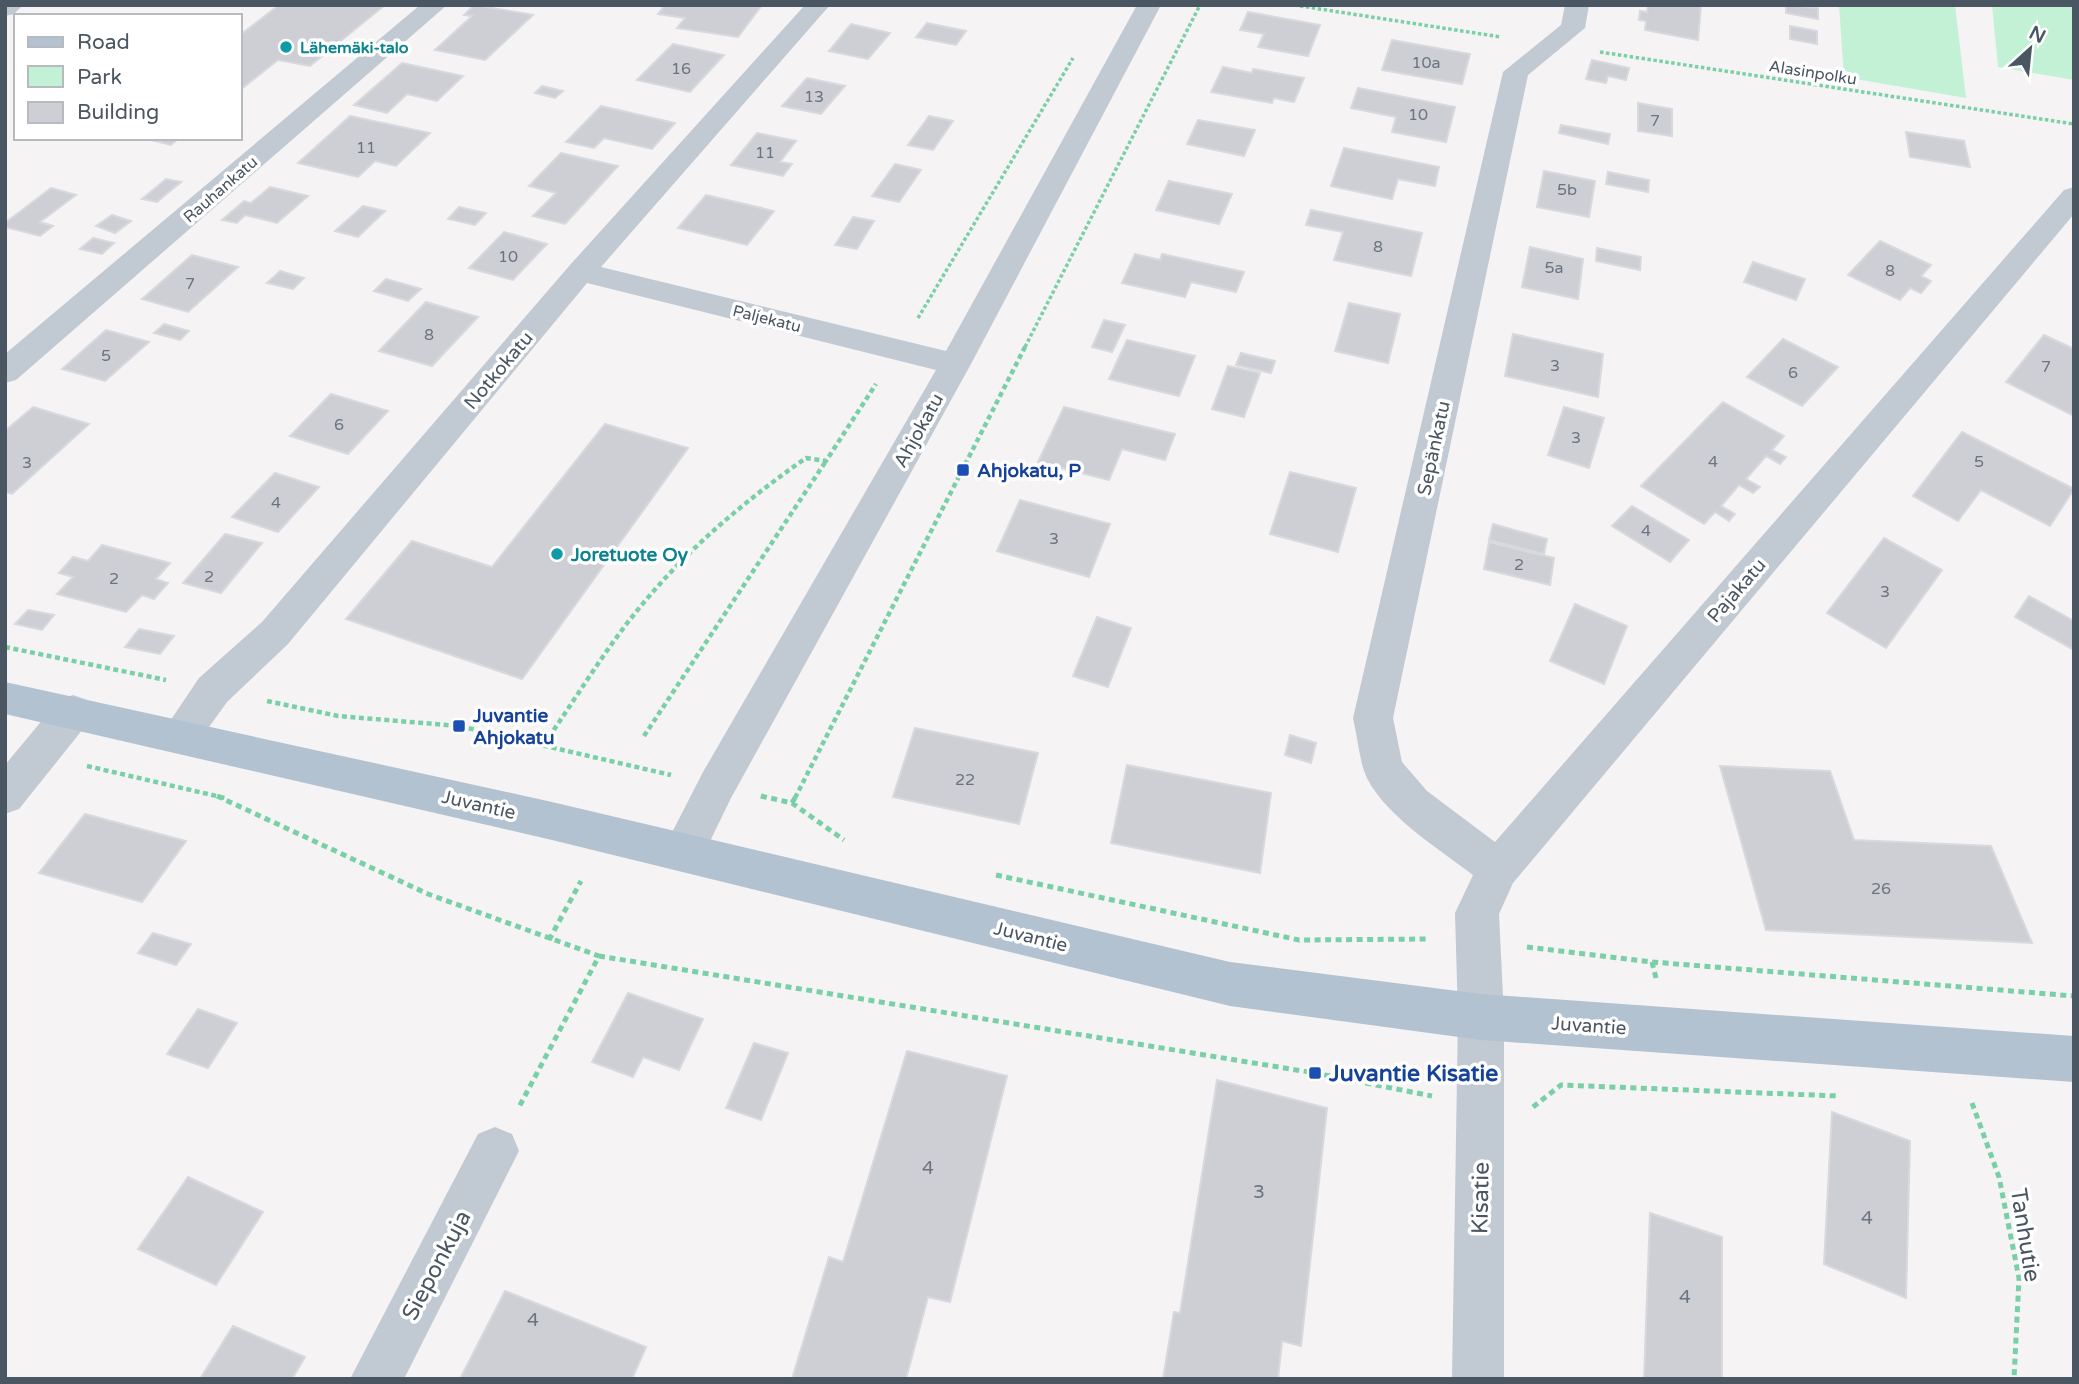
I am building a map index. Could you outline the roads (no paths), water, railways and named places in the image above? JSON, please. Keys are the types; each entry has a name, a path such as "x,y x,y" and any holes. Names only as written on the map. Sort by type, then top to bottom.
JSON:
{"main road":[{"name":"Juvantie","path":"5,698 683,852 1230,984 1481,1017 2074,1059"}],"street":[{"path":"5,9 11,5"},
{"name":"Rauhankatu","path":"5,372 435,5"},
{"name":"Notkokatu","path":"180,736 213,690 275,633 580,272 818,5"},
{"name":"Ahjokatu","path":"683,852 717,785 955,365 1149,5"},
{"name":"Sepänkatu","path":"1498,869 1413,804 1384,770 1373,719 1516,72 1573,27 1577,5"},
{"name":"Pajakatu","path":"1481,1017 1478,913 1498,869 2074,196"},
{"name":"Paljekatu","path":"580,272 955,365"},
{"path":"5,796 73,712"},
{"name":"Kisatie","path":"1478,1379 1481,1017"},
{"name":"Sieponkuja","path":"376,1379 495,1151"}],"place":[{"name":"Lähemäki-talo","path":"286,47"},
{"name":"Ahjokatu, P","path":"963,470"},
{"name":"Joretuote Oy","path":"557,554"},
{"name":"Juvantie Ahjokatu","path":"459,726"},
{"name":"Juvantie Kisatie","path":"1315,1073"}]}
